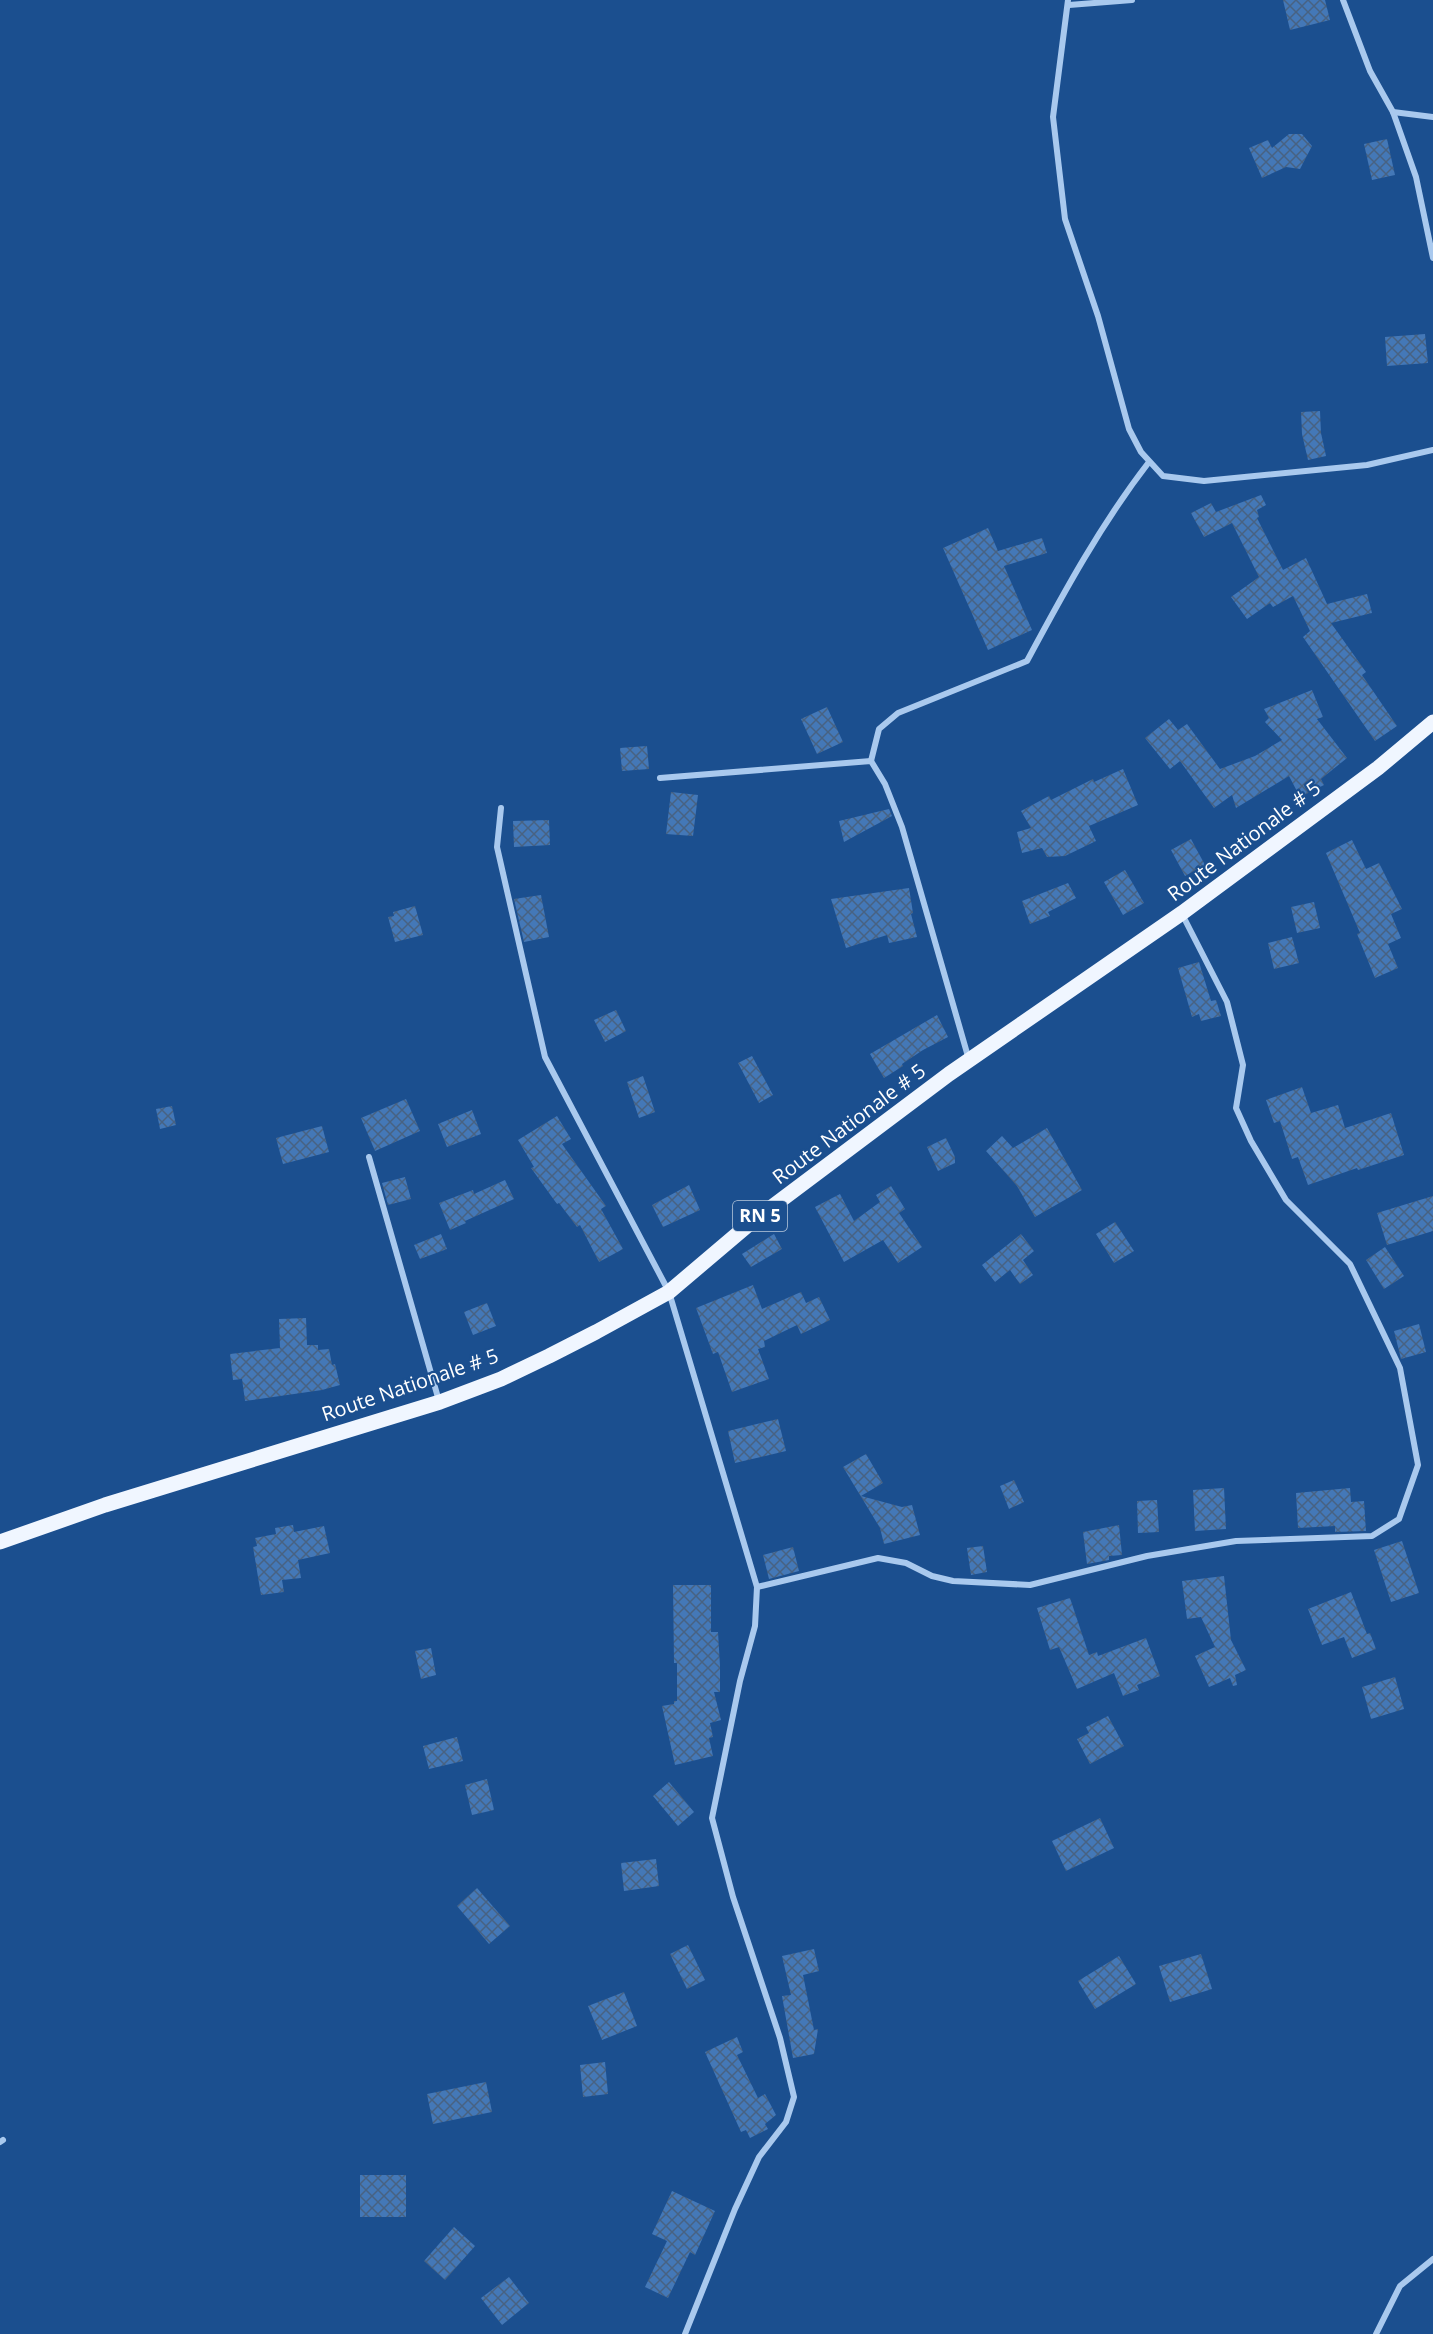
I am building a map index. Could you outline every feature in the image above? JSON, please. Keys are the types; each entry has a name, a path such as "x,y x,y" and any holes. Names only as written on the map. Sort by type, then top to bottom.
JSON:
{"main road":[{"name":"Route Nationale # 5","path":"0,1542 183,1480 440,1402 501,1379 549,1356 669,1292 748,1225 969,1061 1182,913 1378,768 1433,722"}],"street":[{"path":"1132,0 1068,3 1053,117 1065,219 1098,316 1129,429 1141,452 1163,476 1204,481 1367,465 1433,450"},
{"path":"1343,0 1370,71 1393,112 1416,177 1433,258"},
{"path":"1393,112 1433,117"},
{"path":"969,1061 902,826 885,784 871,761 879,729 898,713 1028,661 1069,583 1119,501 1149,462"},
{"path":"660,778 871,761"},
{"path":"501,808 497,847 545,1057 669,1292 758,1587 755,1626 740,1681 712,1818 733,1897 780,2038 794,2097 786,2122 759,2157 735,2209 685,2334"},
{"path":"758,1587 878,1558 906,1563 932,1576 953,1581 1030,1585 1147,1556 1236,1541 1372,1536 1399,1519 1418,1465 1400,1368 1350,1264 1286,1200 1251,1141 1236,1108 1243,1065 1227,1002 1182,913"},
{"path":"369,1157 440,1402"},
{"path":"1376,2334 1400,2286 1433,2259"}],"building":[{"path":"1283,0 1325,0 1330,20 1290,30"},
{"path":"1289,134 1302,134 1312,146 1300,169 1286,167 1262,178 1249,148 1268,140 1272,148"},
{"path":"1387,139 1395,175 1372,180 1364,144"},
{"path":"1425,334 1428,363 1387,366 1385,337"},
{"path":"1320,411 1321,433 1326,456 1308,460 1302,434 1301,412"},
{"path":"1261,495 1266,505 1257,510 1259,517 1257,518 1283,570 1306,558 1327,604 1367,594 1372,613 1331,623 1366,672 1362,675 1397,726 1375,741 1303,637 1310,631 1293,596 1273,607 1270,603 1247,619 1231,597 1259,577 1232,523 1204,537 1191,513 1211,503 1216,512"},
{"path":"988,528 998,551 1042,538 1047,553 1004,566 1032,630 988,650 943,548"},
{"path":"1312,690 1323,717 1317,719 1347,758 1321,779 1324,785 1300,797 1289,776 1236,808 1232,795 1214,808 1180,761 1170,769 1145,738 1169,719 1178,730 1187,724 1220,769 1255,756 1282,740 1265,722 1269,718 1264,709"},
{"path":"827,707 843,742 817,754 801,719"},
{"path":"647,746 649,769 622,771 620,748"},
{"path":"1123,769 1138,805 1089,826 1096,841 1065,856 1047,857 1042,848 1022,853 1017,832 1031,828 1021,811 1049,796 1051,800 1093,779 1094,782"},
{"path":"671,792 698,795 693,836 666,834"},
{"path":"889,809 892,816 844,842 839,821"},
{"path":"549,820 550,845 514,847 513,821"},
{"path":"1191,839 1205,865 1185,876 1171,850"},
{"path":"1352,840 1366,869 1379,863 1402,909 1391,914 1401,938 1388,944 1398,968 1375,978 1357,934 1360,933 1326,853"},
{"path":"1125,870 1144,903 1123,915 1104,882"},
{"path":"1068,883 1076,898 1048,912 1050,916 1030,924 1022,901"},
{"path":"909,888 913,913 911,914 917,937 889,943 887,935 846,948 831,899"},
{"path":"541,895 549,937 524,942 514,899"},
{"path":"1314,902 1320,928 1297,933 1291,907"},
{"path":"415,906 423,935 395,942 388,917 394,916 393,912"},
{"path":"1292,937 1299,963 1274,969 1268,943"},
{"path":"1199,962 1211,1001 1216,1000 1221,1016 1201,1021 1199,1014 1192,1017 1178,968"},
{"path":"616,1010 626,1031 605,1042 594,1020"},
{"path":"937,1015 948,1037 923,1050 884,1078 870,1054"},
{"path":"752,1056 773,1095 759,1103 738,1063"},
{"path":"643,1076 655,1112 639,1118 627,1082"},
{"path":"1302,1087 1311,1113 1338,1105 1345,1128 1391,1113 1404,1155 1308,1185 1298,1157 1292,1159 1280,1121 1274,1123 1266,1100"},
{"path":"406,1099 420,1131 375,1151 361,1118"},
{"path":"172,1106 176,1125 160,1129 156,1109"},
{"path":"472,1110 481,1134 447,1147 438,1124"},
{"path":"557,1116 571,1139 562,1144 606,1206 601,1209 623,1249 599,1262 580,1225 577,1227 559,1203 557,1204 531,1168 534,1167 518,1140"},
{"path":"322,1126 329,1152 283,1164 276,1138"},
{"path":"1047,1128 1082,1190 1035,1217 1017,1186 986,1151 1002,1136 1013,1148"},
{"path":"946,1138 955,1157 955,1163 938,1171 927,1147"},
{"path":"405,1177 411,1199 388,1205 382,1183"},
{"path":"505,1180 514,1199 450,1230 439,1203 473,1190 474,1194"},
{"path":"689,1185 700,1210 663,1227 652,1205"},
{"path":"891,1186 905,1209 899,1213 922,1247 898,1263 883,1240 844,1262 815,1207 840,1194 854,1221 880,1202 876,1195"},
{"path":"1433,1196 1433,1231 1387,1245 1377,1213"},
{"path":"1115,1222 1134,1251 1114,1263 1096,1234"},
{"path":"441,1234 447,1249 420,1259 414,1245"},
{"path":"774,1234 782,1249 751,1267 742,1254"},
{"path":"1021,1234 1034,1251 1023,1260 1033,1275 1020,1284 1010,1270 995,1282 982,1265"},
{"path":"1385,1247 1404,1276 1384,1289 1366,1260"},
{"path":"753,1285 762,1309 801,1292 806,1303 819,1297 830,1320 801,1334 797,1325 764,1341 765,1347 758,1349 769,1379 732,1392 718,1352 713,1354 696,1308"},
{"path":"487,1303 496,1326 473,1335 464,1312"},
{"path":"306,1318 307,1345 318,1345 318,1350 329,1349 332,1365 335,1364 340,1385 322,1390 245,1401 242,1379 233,1380 230,1354 280,1348 279,1319"},
{"path":"1419,1324 1426,1352 1401,1359 1394,1331"},
{"path":"778,1419 786,1451 735,1463 728,1431"},
{"path":"866,1454 883,1483 861,1496 902,1507 912,1505 920,1535 884,1544 880,1528 843,1467"},
{"path":"1014,1480 1024,1502 1009,1509 1000,1486"},
{"path":"1224,1488 1226,1529 1195,1531 1193,1490"},
{"path":"1350,1488 1351,1502 1364,1501 1366,1531 1335,1532 1335,1526 1298,1528 1296,1493"},
{"path":"1157,1500 1159,1532 1138,1533 1137,1501"},
{"path":"293,1525 294,1532 324,1526 330,1553 298,1560 301,1578 282,1580 284,1592 261,1595 253,1547 257,1546 255,1538 276,1534 275,1528"},
{"path":"1119,1525 1122,1555 1109,1556 1109,1560 1087,1564 1083,1532"},
{"path":"1402,1541 1419,1593 1391,1602 1374,1550"},
{"path":"983,1546 987,1572 971,1575 967,1548"},
{"path":"793,1547 799,1571 769,1579 763,1555"},
{"path":"1224,1576 1231,1640 1246,1670 1235,1675 1237,1685 1233,1686 1230,1678 1209,1687 1195,1656 1215,1647 1201,1617 1187,1619 1182,1581"},
{"path":"673,1585 711,1585 711,1632 718,1632 720,1666 720,1692 714,1692 721,1720 710,1723 713,1737 709,1738 713,1756 675,1765 662,1706 674,1704 674,1701 677,1701"},
{"path":"1351,1592 1367,1634 1370,1633 1376,1649 1352,1658 1344,1637 1322,1645 1308,1609"},
{"path":"1070,1598 1089,1655 1097,1652 1098,1656 1146,1638 1160,1676 1137,1685 1139,1690 1123,1696 1114,1673 1077,1689 1059,1647 1050,1650 1037,1608"},
{"path":"431,1648 436,1675 421,1679 415,1651"},
{"path":"1395,1677 1404,1709 1371,1719 1362,1687"},
{"path":"1108,1716 1124,1746 1090,1764 1077,1739 1089,1733 1086,1727"},
{"path":"457,1737 463,1761 429,1769 423,1746"},
{"path":"487,1779 494,1810 472,1815 465,1785"},
{"path":"669,1782 694,1812 678,1826 653,1796"},
{"path":"1100,1818 1114,1848 1066,1871 1052,1841"},
{"path":"656,1859 659,1886 624,1891 621,1863"},
{"path":"477,1888 510,1926 489,1944 457,1906"},
{"path":"688,1945 705,1980 687,1989 670,1954"},
{"path":"814,1949 819,1971 803,1975 814,2030 818,2029 814,2054 793,2058 782,1996 791,1995 782,1956"},
{"path":"1201,1954 1212,1989 1170,2002 1159,1966"},
{"path":"1119,1956 1136,1984 1095,2009 1078,1981"},
{"path":"624,1992 637,2026 602,2040 588,2006"},
{"path":"737,2037 743,2052 737,2055 758,2098 765,2094 776,2115 765,2124 768,2129 750,2138 746,2130 741,2132 705,2052"},
{"path":"605,2062 608,2094 583,2097 580,2065"},
{"path":"486,2082 492,2112 433,2124 427,2094"},
{"path":"360,2175 406,2175 406,2217 360,2217"},
{"path":"672,2191 715,2211 695,2255 690,2252 668,2298 645,2287 667,2241 652,2234"},
{"path":"454,2227 475,2246 445,2280 424,2261"},
{"path":"509,2277 529,2303 502,2325 481,2298"}]}
